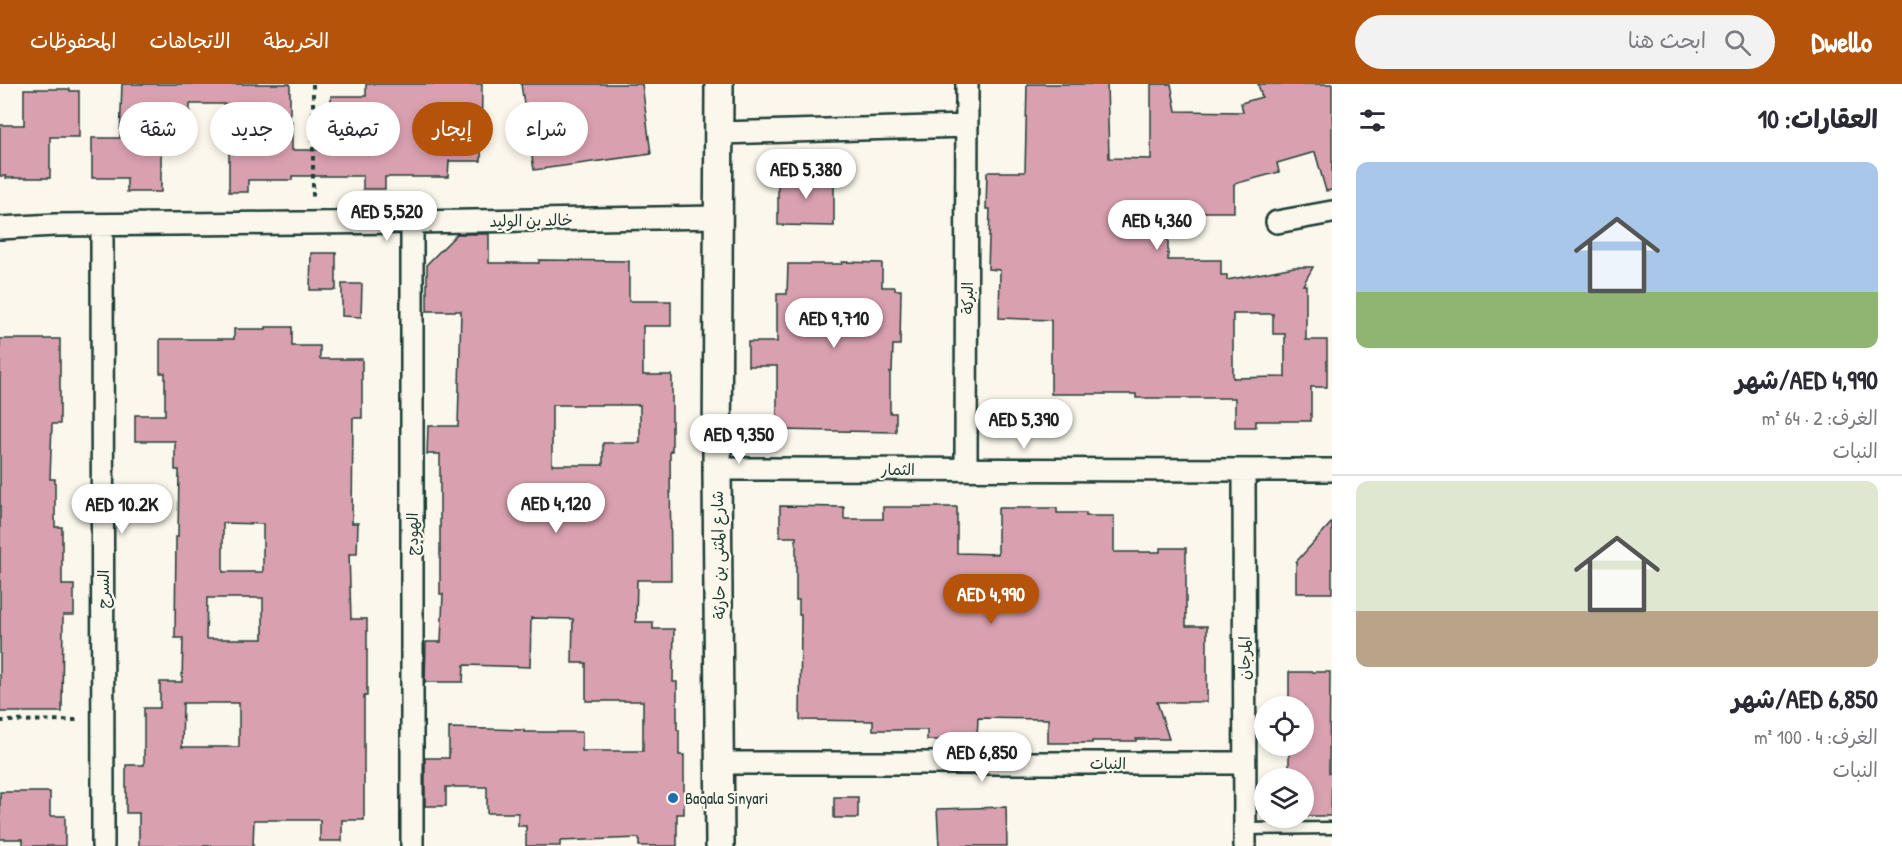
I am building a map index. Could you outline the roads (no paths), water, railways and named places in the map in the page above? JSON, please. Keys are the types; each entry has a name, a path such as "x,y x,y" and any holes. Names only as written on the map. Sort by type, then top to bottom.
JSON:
{"street":[{"name":"شارع المثنى بن حارثة","path":"719,84 717,469 720,846"},
{"name":"البركة","path":"966,469 967,84"},
{"path":"720,133 967,126"},
{"path":"1277,222 1332,212"},
{"name":"خالد بن الوليد","path":"0,217 55,225"},
{"name":"خالد بن الوليد","path":"0,228 55,225 719,217"},
{"name":"الهودج","path":"412,222 412,846"},
{"name":"السرج","path":"102,225 103,846"},
{"name":"الثمار","path":"717,469 1332,470"},
{"name":"المرجان","path":"1244,470 1245,838"},
{"name":"النبات","path":"720,764 1244,763"}],"lane":[{"path":"1245,838 1332,828"}],"place":[{"name":"Baqala Sinyari","path":"673,798"}]}
